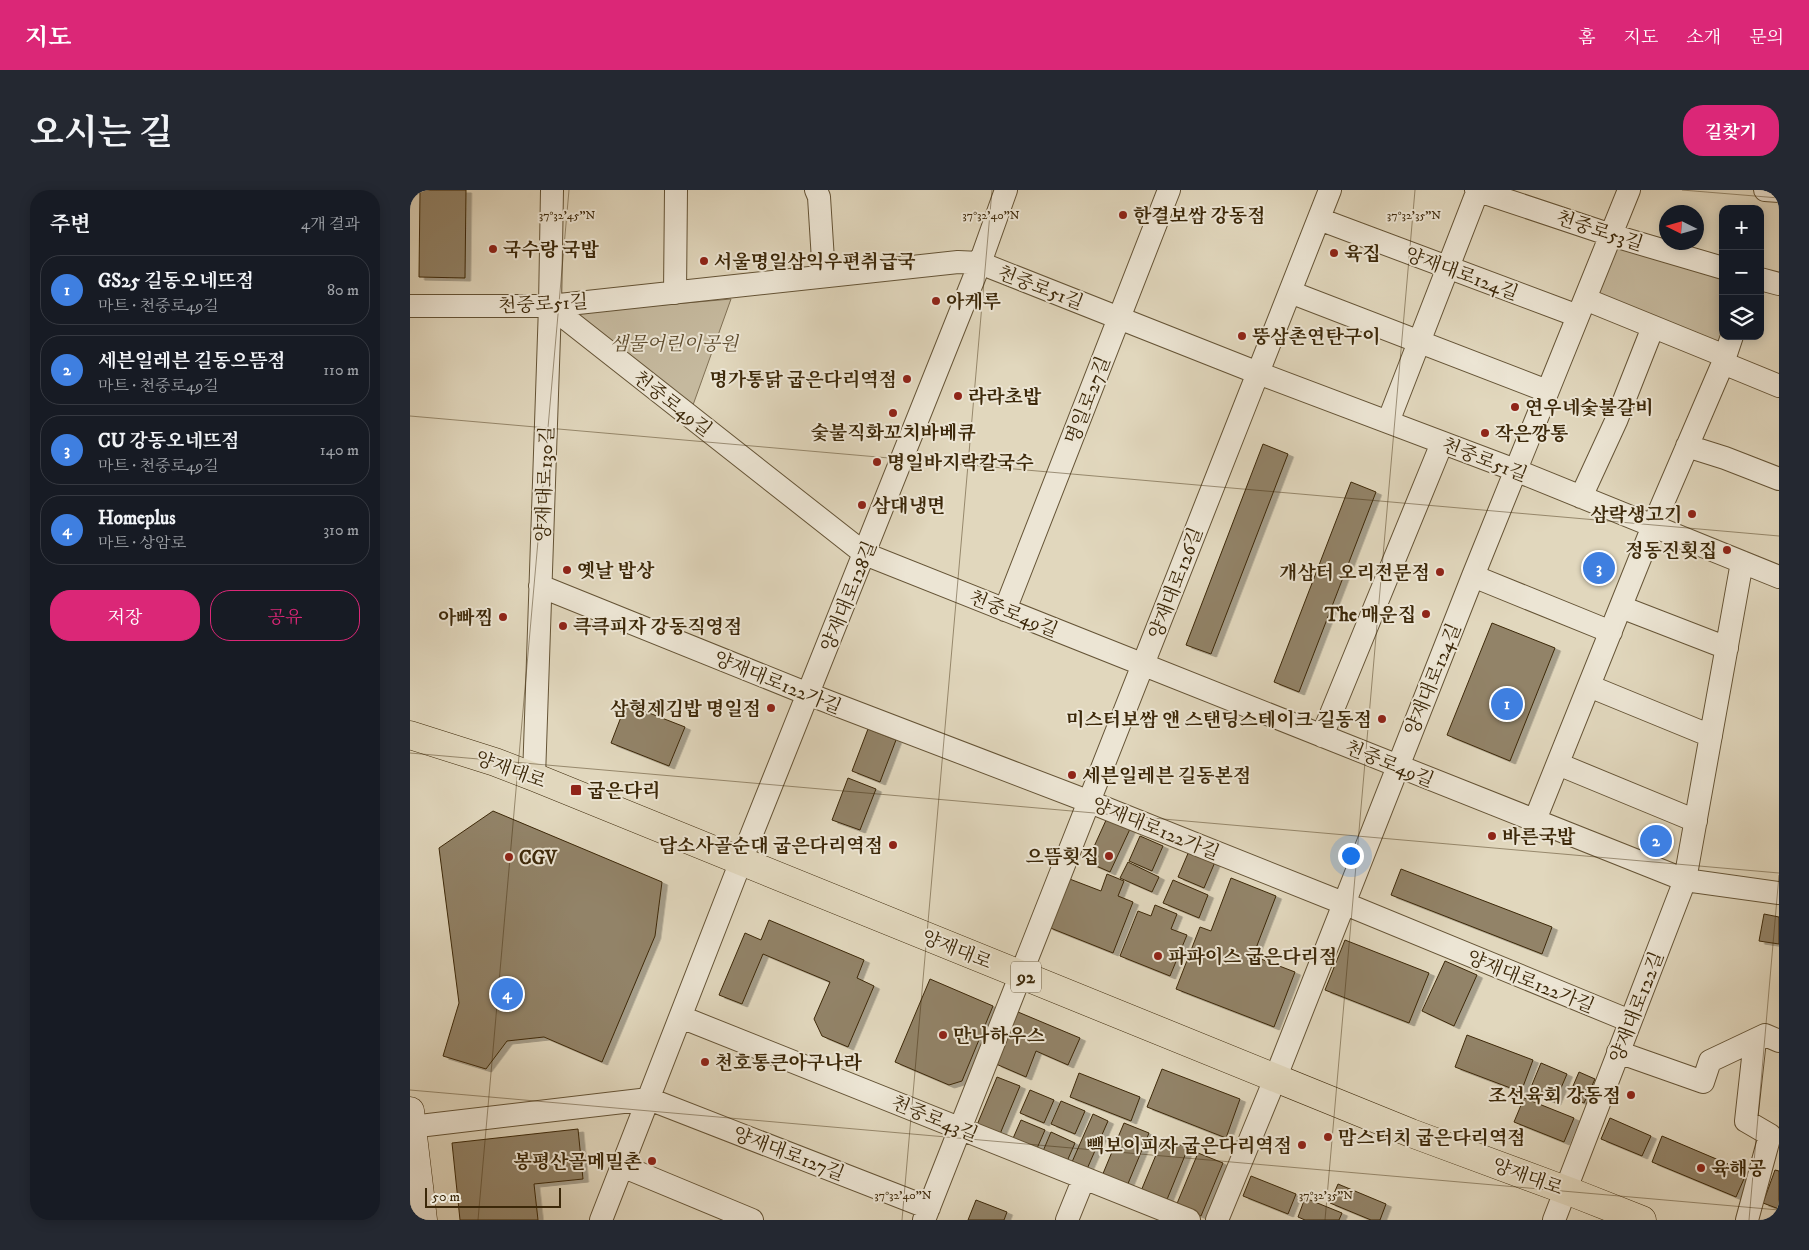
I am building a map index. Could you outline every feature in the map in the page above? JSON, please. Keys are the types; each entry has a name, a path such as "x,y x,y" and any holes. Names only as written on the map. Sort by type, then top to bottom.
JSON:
{"main road":[{"name":"양재대로","path":"410,735 495,762 534,777 1411,1133 1642,1220"}],"street":[{"name":"양재대로130길","path":"534,777 550,306 552,190"},
{"path":"675,292 676,190"},
{"path":"816,190 819,197 824,276"},
{"name":"양재대로128길","path":"741,861 980,263 1006,190"},
{"name":"명일로27길","path":"1005,610 1169,190"},
{"name":"양재대로126길","path":"927,1214 1330,190"},
{"path":"1388,422 1477,190"},
{"name":"천중로53길","path":"1477,190 1611,235 1719,267"},
{"name":"양재대로124길","path":"1217,1220 1515,470 1629,190"},
{"path":"1765,190 1779,191"},
{"name":"양재대로124길","path":"1319,219 1448,267 1582,308 1653,327 1726,352 1779,386"},
{"name":"천중로51길","path":"410,306 550,306 958,262 980,263 1258,373 1515,470 1779,577"},
{"path":"1764,280 1779,284"},
{"path":"1290,292 1547,391"},
{"name":"천중로49길","path":"550,306 865,554 1686,880 1779,893"},
{"path":"1581,497 1616,421 1653,327"},
{"path":"1536,820 1653,526 1726,352"},
{"path":"1322,736 1442,443"},
{"path":"1687,446 1726,458 1779,479"},
{"name":"양재대로122길","path":"1554,1220 1686,880 1742,562"},
{"path":"1473,576 1611,632"},
{"name":"양재대로122가길","path":"540,586 808,694 1090,802 1344,903 1630,1021"},
{"path":"1621,607 1726,648"},
{"path":"1589,686 1711,736"},
{"path":"1558,764 1696,821"},
{"path":"601,1220 741,861"},
{"name":"천중로43길","path":"681,1016 1188,1220"},
{"path":"1618,1052 1703,1082 1710,1062 1765,1035 1779,1041"},
{"path":"1747,1220 1770,1135 1746,1121 1755,1040"},
{"path":"423,1220 411,1122 648,1099"},
{"name":"양재대로127길","path":"648,1099 927,1214"},
{"path":"622,1166 752,1220"},
{"path":"1067,1220 1084,1178"}],"green space":[{"path":"1617,248 1719,278 1720,340 1717,347 1593,296"},
{"name":"샘물어린이공원","path":"731,299 693,405 571,313"}],"building":[{"path":"420,190 466,190 465,278 419,277"},
{"path":"1263,444 1288,454 1211,654 1186,645"},
{"path":"1351,482 1376,492 1299,692 1274,682"},
{"path":"1492,623 1555,648 1510,761 1447,735"},
{"path":"626,704 685,727 669,766 611,743"},
{"path":"868,729 896,740 880,782 852,771"},
{"path":"848,778 876,789 860,830 832,820"},
{"path":"493,811 662,882 655,936 602,1062 544,1037 507,1041 486,1069 443,1056 459,1003 439,848"},
{"path":"1107,818 1130,829 1110,872 1087,862"},
{"path":"1140,836 1163,846 1152,871 1129,861"},
{"path":"1189,851 1215,862 1204,888 1178,877"},
{"path":"1128,862 1159,877 1152,892 1120,878"},
{"path":"1401,869 1552,927 1542,954 1391,895"},
{"path":"1107,874 1124,881 1118,896 1133,902 1113,953 1048,927 1067,878 1101,891"},
{"path":"1231,878 1276,896 1253,956 1295,972 1274,1027 1176,989 1200,927 1211,931"},
{"path":"1173,880 1208,895 1199,918 1163,903"},
{"path":"1155,905 1177,914 1171,929 1187,935 1170,976 1120,956 1138,911 1151,916"},
{"path":"1764,914 1779,917 1779,944 1759,941"},
{"path":"769,920 864,960 857,978 874,986 848,1047 822,1036 814,1019 830,982 763,954 742,1004 719,995 745,933 761,940"},
{"path":"1345,940 1429,973 1409,1023 1325,990"},
{"path":"1445,961 1477,975 1454,1026 1422,1011"},
{"path":"930,979 993,1006 962,1081 949,1085 895,1062"},
{"path":"1018,1012 1080,1038 1068,1065 1036,1051 1026,1077 996,1064"},
{"path":"1467,1035 1533,1060 1521,1092 1455,1067"},
{"path":"1541,1063 1567,1074 1555,1102 1529,1092"},
{"path":"1162,1069 1240,1099 1226,1138 1147,1107"},
{"path":"1579,1072 1595,1079 1584,1103 1575,1099 1580,1089 1573,1086"},
{"path":"1079,1073 1140,1097 1131,1121 1070,1097"},
{"path":"997,1077 1020,1086 1000,1134 977,1125"},
{"path":"1030,1090 1054,1100 1044,1123 1020,1113"},
{"path":"1524,1098 1574,1118 1564,1142 1514,1122"},
{"path":"1061,1101 1085,1111 1075,1134 1051,1124"},
{"path":"1093,1114 1108,1121 1087,1169 1072,1162"},
{"path":"1610,1118 1651,1136 1642,1156 1601,1139"},
{"path":"1021,1120 1045,1130 1035,1153 1011,1143"},
{"path":"1124,1123 1149,1133 1127,1186 1102,1176"},
{"path":"578,1129 583,1179 534,1184 538,1220 460,1220 452,1143"},
{"path":"1051,1132 1075,1143 1065,1166 1041,1156"},
{"path":"1662,1136 1747,1172 1736,1197 1652,1162"},
{"path":"1163,1138 1188,1148 1166,1202 1141,1191"},
{"path":"1198,1153 1223,1163 1201,1216 1176,1206"},
{"path":"1775,1170 1779,1171 1779,1209 1763,1203"},
{"path":"1251,1176 1296,1194 1288,1214 1243,1196"},
{"path":"1338,1184 1386,1204 1380,1220 1371,1220 1330,1203"},
{"path":"1305,1198 1342,1213 1339,1220 1305,1220 1298,1217"},
{"path":"976,1200 1007,1212 1004,1220 968,1220"}],"place":[{"name":"한결보쌈 강동점","path":"1123,215"},
{"name":"국수랑 국밥","path":"493,249"},
{"name":"육집","path":"1334,253"},
{"name":"서울명일삼익우편취급국","path":"704,261"},
{"name":"아케루","path":"936,301"},
{"name":"뚱삼촌연탄구이","path":"1242,336"},
{"name":"명가통닭 굽은다리역점","path":"907,379"},
{"name":"라라초밥","path":"958,396"},
{"name":"연우네숯불갈비","path":"1515,407"},
{"name":"숯불직화꼬치바베큐","path":"893,413"},
{"name":"작은깡통","path":"1485,433"},
{"name":"명일바지락칼국수","path":"877,462"},
{"name":"삼대냉면","path":"862,505"},
{"name":"삼락생고기","path":"1692,514"},
{"name":"정동진횟집","path":"1727,550"},
{"name":"CU 강동오네뜨점","path":"1599,568"},
{"name":"옛날 밥상","path":"567,570"},
{"name":"개삼터 오리전문점","path":"1440,572"},
{"name":"The 매운집","path":"1426,614"},
{"name":"아빠찜","path":"503,617"},
{"name":"큭큭피자 강동직영점","path":"563,626"},
{"name":"GS25 길동오네뜨점","path":"1507,704"},
{"name":"삼형제김밥 명일점","path":"771,708"},
{"name":"미스터보쌈 앤 스탠딩스테이크 길동점","path":"1382,719"},
{"name":"세븐일레븐 길동본점","path":"1072,775"},
{"name":"굽은다리","path":"576,790"},
{"name":"바른국밥","path":"1492,836"},
{"name":"세븐일레븐 길동으뜸점","path":"1656,841"},
{"name":"담소사골순대 굽은다리역점","path":"893,845"},
{"name":"으뜸횟집","path":"1109,856"},
{"name":"CGV","path":"509,857"},
{"name":"파파이스 굽은다리점","path":"1158,956"},
{"name":"Homeplus","path":"507,994"},
{"name":"만나하우스","path":"943,1035"},
{"name":"천호통큰아구나라","path":"705,1062"},
{"name":"조선육회 강동점","path":"1631,1095"},
{"name":"맘스터치 굽은다리역점","path":"1328,1137"},
{"name":"빽보이피자 굽은다리역점","path":"1302,1145"},
{"name":"봉평산골메밀촌","path":"652,1161"},
{"name":"육해공","path":"1701,1168"}]}
